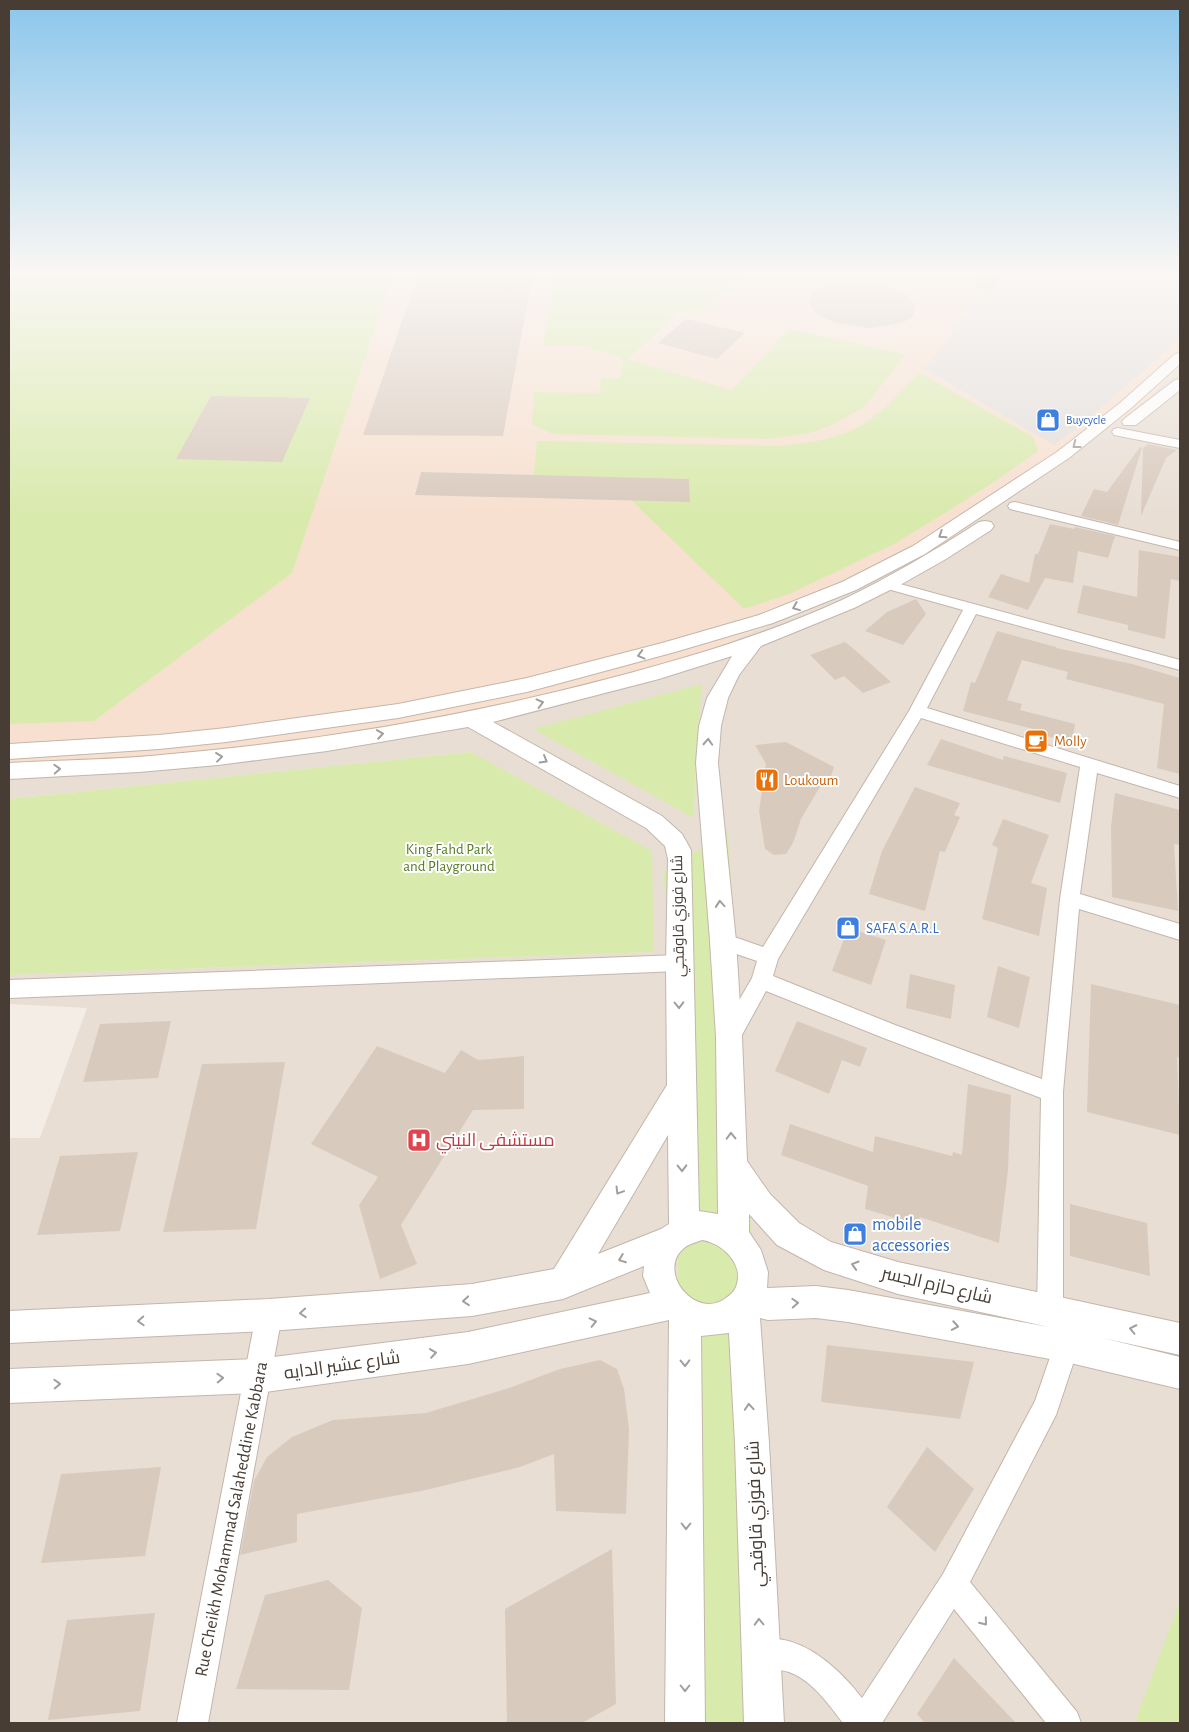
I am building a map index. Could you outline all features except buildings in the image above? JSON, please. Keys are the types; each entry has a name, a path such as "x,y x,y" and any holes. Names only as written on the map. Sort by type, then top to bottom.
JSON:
{"street":[{"path":"9,752 226,736 398,711 527,685 668,648 766,619 849,586 919,550 1063,455 1126,406 1180,356"},
{"path":"9,771 140,765 220,758 471,720 697,662 753,643 826,614 889,586 940,557 1016,506 1118,432 1180,383"},
{"path":"1118,432 1180,444"},
{"path":"1016,506 1180,546"},
{"path":"889,586 1180,665"},
{"path":"729,1036 762,980 768,957 917,711 972,607"},
{"path":"734,1237 729,1036 708,763 711,713 725,680 753,643"},
{"path":"917,711 1180,792"},
{"name":"شارع فوزي قاوقجي","path":"471,720 654,822 665,830 679,850 680,1089 676,1236"},
{"path":"1050,1311 1052,1092 1070,899 1089,765"},
{"path":"679,850 694,843 709,844 715,849"},
{"path":"1070,899 1180,932"},
{"path":"723,942 768,957"},
{"path":"9,989 678,963"},
{"path":"762,980 888,1031 1052,1092"},
{"path":"563,1283 680,1089"},
{"name":"شارع حازم الجسر","path":"732,1164 759,1204 788,1234 824,1255 898,1278 1180,1340"},
{"path":"9,1326 269,1315 472,1300 563,1283 701,1225 718,1228 734,1237 747,1254 753,1273 752,1287 745,1302 731,1315 716,1320 700,1320 678,1309 663,1292 658,1266 661,1253 676,1236"},
{"path":"745,1302 768,1304 816,1302 848,1306 1066,1346 1180,1374"},
{"name":"شارع فوزي قاوقجي","path":"745,1302 764,1723"},
{"path":"678,1309 685,1723"},
{"name":"شارع عشير الدايه","path":"9,1386 258,1376 468,1348 570,1327 678,1309"},
{"name":"Rue Cheikh Mohammad Salaheddine Kabbara","path":"192,1723 269,1315"},
{"path":"760,1654 788,1657 814,1670 835,1687 863,1723 953,1584 1047,1406 1066,1346"},
{"path":"953,1584 1066,1723"}],"shaded area":[{"path":"9,353 1180,353 1180,366 1149,397 1124,417 1047,471 791,615 711,650 442,727 83,769 9,771"},
{"path":"937,353 1164,353 1081,425 1054,445 925,369"},
{"path":"1180,366 1180,1723 780,1723 727,832 667,906 676,977 680,1723 9,1723 9,1138 40,1138 87,1008 9,1004 9,975 654,952 471,752 9,799 9,771 83,769 711,650 791,615 1124,417 1149,397","holes":["701,685 694,818 655,698"]}],"green space":[{"path":"9,353 367,353 292,573 94,721 9,724"},
{"path":"605,353 635,353 628,359 732,390 767,353 906,354 865,406 832,425 810,433 770,439 552,434 532,424 534,392 599,393 601,378 621,378 622,358"},
{"path":"920,373 1033,437 1038,451 991,484 896,543 789,594 744,609 631,500 690,502 689,479 534,475 537,441 779,446 831,438 848,432 868,421"},
{"path":"702,684 696,754 694,818 533,729"},
{"name":"King Fahd Park and Playground","path":"471,752 652,851 654,952 9,975 9,799"},
{"path":"728,831 780,1723 680,1723 676,977 663,873"},
{"path":"1180,1601 1180,1723 1142,1723 1136,1719"}],"place":[{"name":"Buycycle","path":"1048,420"},
{"name":"Molly","path":"1036,741"},
{"name":"Loukoum","path":"767,780"},
{"name":"SAFA S.A.R.L","path":"848,928"},
{"name":"مستشفى النيني","path":"419,1140"},
{"name":"mobile accessories","path":"855,1234"}]}
